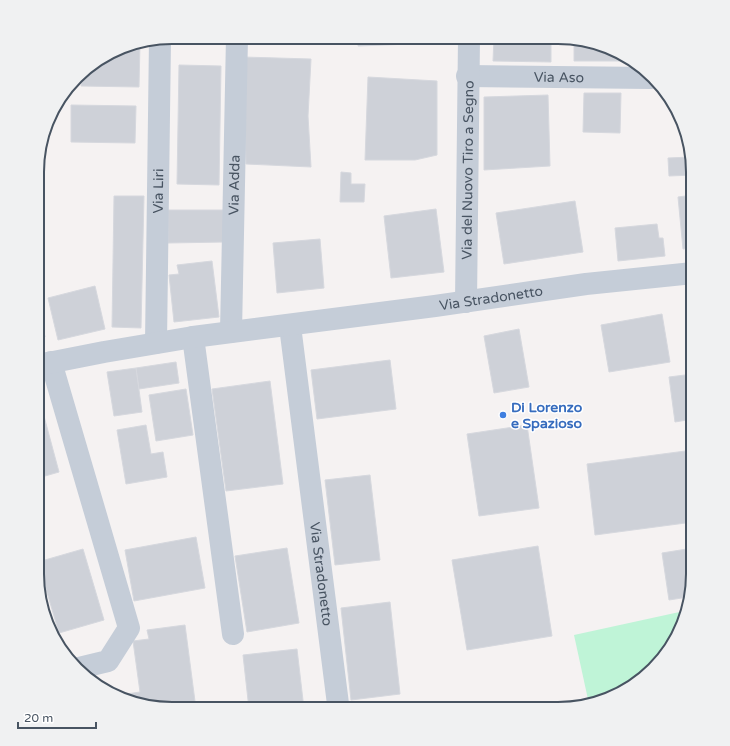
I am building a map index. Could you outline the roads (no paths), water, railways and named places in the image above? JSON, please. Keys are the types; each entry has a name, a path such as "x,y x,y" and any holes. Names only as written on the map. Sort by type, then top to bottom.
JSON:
{"street":[{"name":"Via Adda","path":"231,332 237,44"},
{"name":"Via del Nuovo Tiro a Segno","path":"466,302 467,76 469,44"},
{"name":"Via Liri","path":"156,343 160,45"},
{"name":"Via Aso","path":"467,76 644,78"},
{"name":"Via Stradonetto","path":"85,667 108,661 129,628 45,364 193,337 290,326 586,284 686,274"},
{"name":"Via Stradonetto","path":"290,326 338,702"},
{"path":"193,337 233,634"}],"place":[{"name":"Di Lorenzo e Spazioso","path":"503,415"}]}
